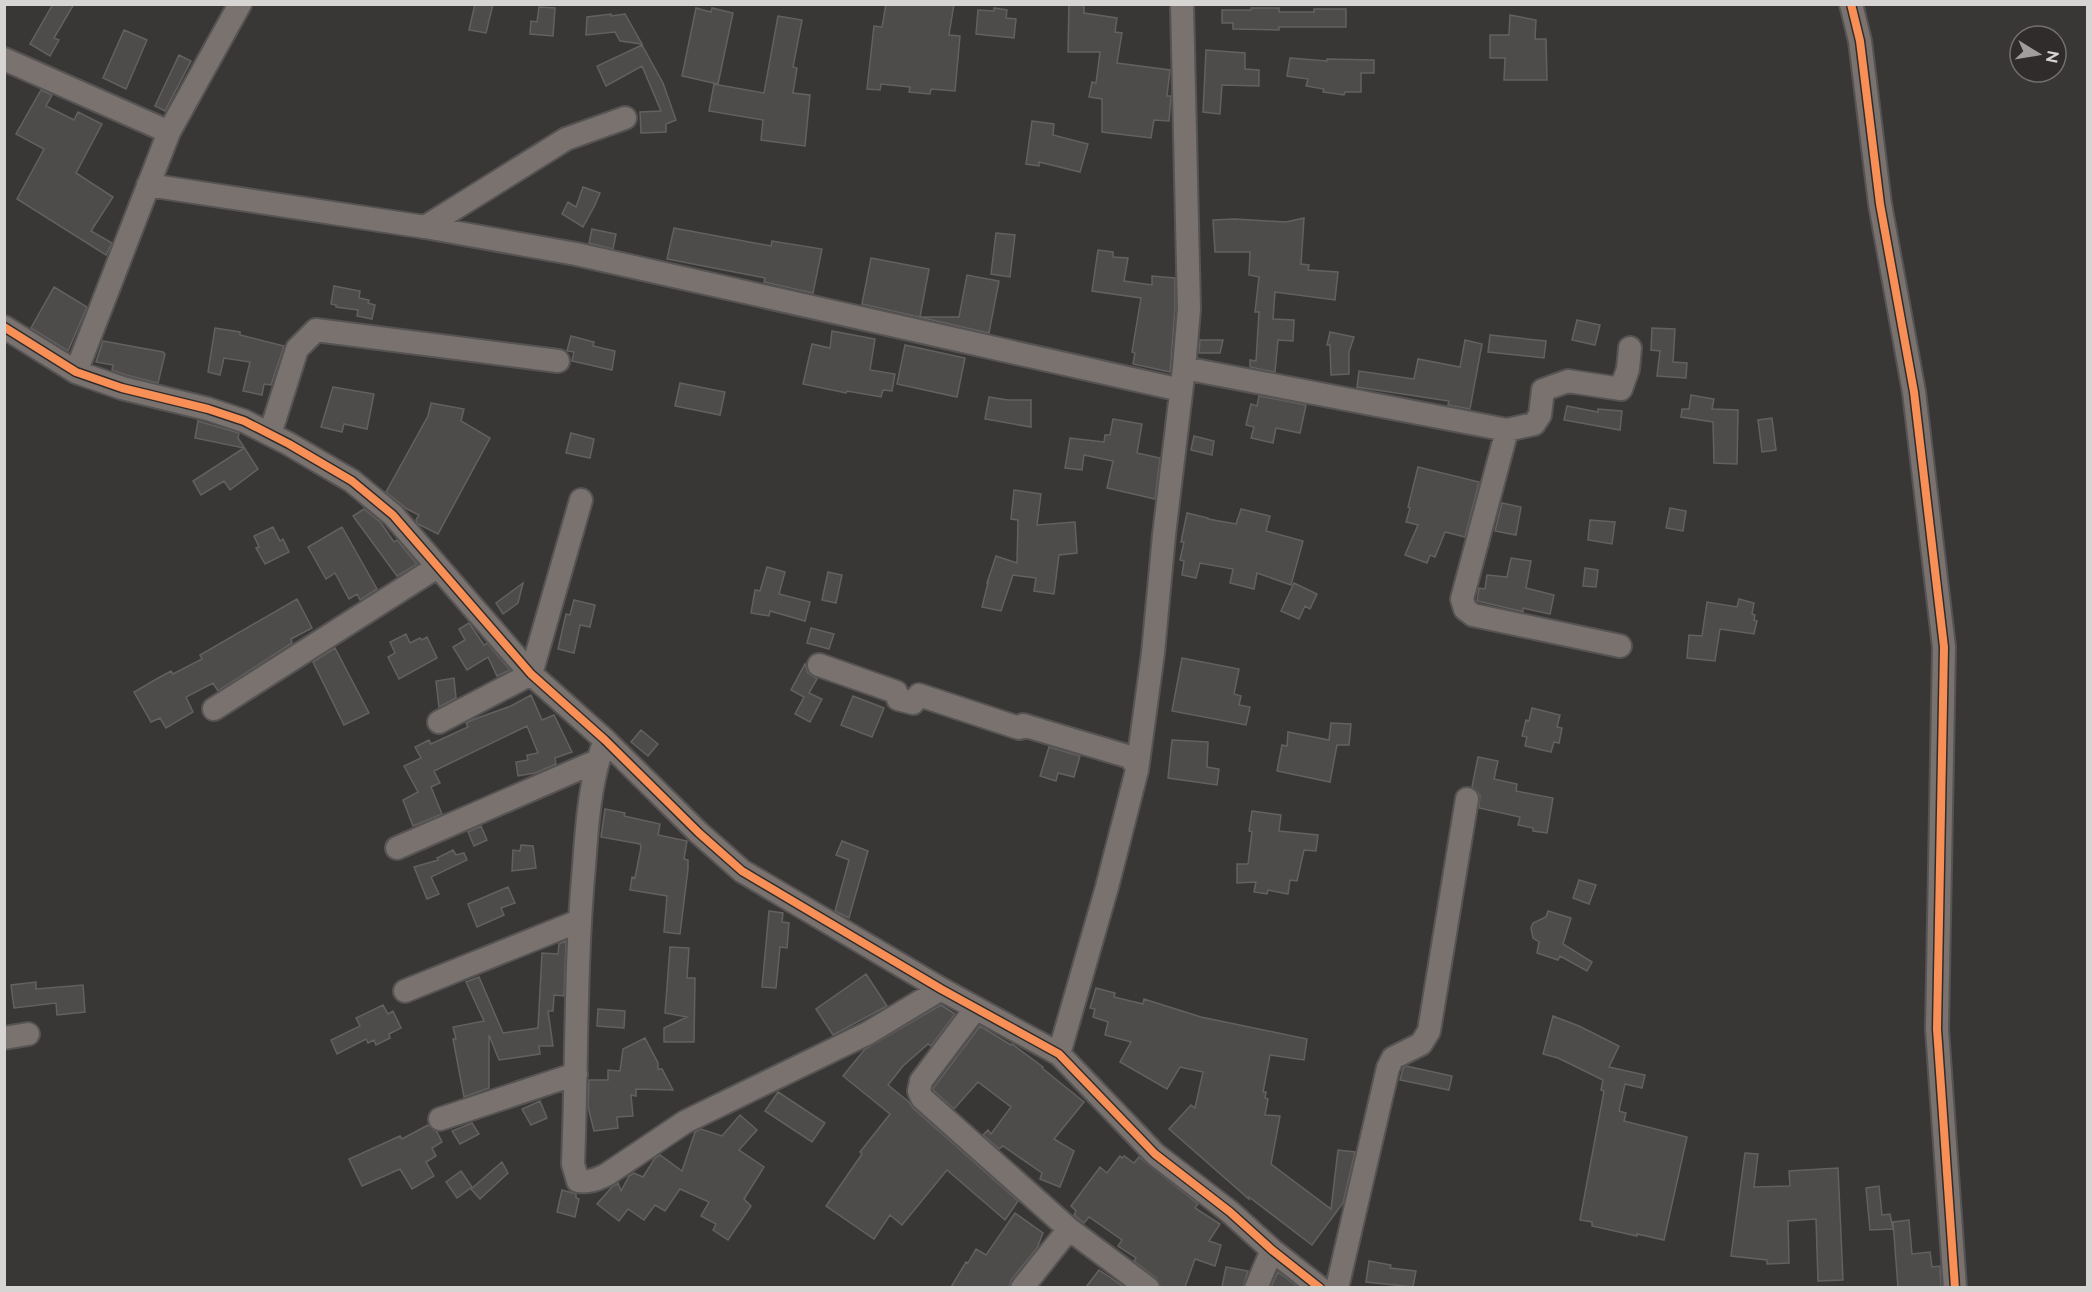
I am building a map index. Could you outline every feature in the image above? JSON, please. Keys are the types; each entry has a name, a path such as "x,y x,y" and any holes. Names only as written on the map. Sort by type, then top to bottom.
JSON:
{"street":[{"path":"76,372 169,132 240,4"},
{"path":"1059,1054 1107,887 1137,767 1153,653 1189,309 1182,4"},
{"path":"1851,4 1860,41 1880,204 1914,392 1944,646 1937,1029 1955,1287"},
{"path":"4,59 169,132"},
{"path":"425,227 566,139 625,118"},
{"path":"148,185 425,227 576,254 1183,379 1507,430 1534,424 1540,415 1543,390 1568,381 1621,389 1628,369 1630,348"},
{"path":"4,327 76,372 123,388 235,418 270,434 352,481 393,515 531,674 605,740 742,872 941,989 1059,1054 1155,1154 1230,1212 1272,1250 1320,1287"},
{"path":"270,434 297,349 316,330 558,361"},
{"path":"1507,430 1462,598 1465,609 1473,615 1620,645"},
{"path":"439,722 531,674 581,500"},
{"path":"214,709 437,567"},
{"path":"819,665 896,692 898,699 913,704 919,695 1019,728 1023,725 1130,757 1137,767"},
{"path":"605,740 597,761 586,838 579,921 573,1164 578,1180 584,1182 606,1175 685,1122 868,1033 941,989"},
{"path":"397,848 597,761"},
{"path":"1337,1287 1388,1068 1393,1058 1421,1044 1429,1031 1467,800"},
{"path":"405,991 579,921"},
{"path":"975,1008 928,1068 921,1081 919,1091 922,1098 1069,1229 1148,1287"},
{"path":"4,1038 28,1034"},
{"path":"440,1119 576,1074"},
{"path":"1022,1287 1069,1229"},
{"path":"1256,1287 1272,1250"}],"building":[{"path":"53,4 74,4 54,38 59,40 50,56 30,44"},
{"path":"475,4 493,4 486,33 469,30"},
{"path":"886,4 954,4 949,35 960,36 955,91 931,89 930,94 909,92 910,87 881,84 880,90 867,89 874,26 882,27"},
{"path":"1069,4 1084,4 1084,13 1117,18 1115,32 1122,33 1117,63 1170,70 1167,96 1171,96 1169,121 1154,120 1151,138 1102,132 1102,99 1089,97 1092,82 1096,83 1100,52 1068,52"},
{"path":"539,7 555,8 553,36 530,34 531,21 537,22"},
{"path":"696,8 711,12 712,8 733,13 718,84 682,76"},
{"path":"994,8 1007,10 1006,18 1016,19 1014,38 976,34 978,10 994,11"},
{"path":"1251,8 1279,8 1279,12 1346,9 1346,27 1279,27 1279,30 1233,29 1233,23 1222,23 1222,10 1251,10"},
{"path":"611,14 611,16 625,14 642,44 620,41 615,32 586,35 587,17"},
{"path":"1510,15 1536,20 1535,39 1546,39 1547,80 1504,80 1505,58 1490,58 1490,35 1509,35"},
{"path":"778,16 802,20 793,67 797,68 793,93 810,95 805,146 761,140 763,120 709,111 714,84 764,93"},
{"path":"124,30 147,40 126,89 103,78"},
{"path":"642,45 663,83 676,120 666,124 666,132 641,133 640,112 661,111 642,66 606,86 597,66"},
{"path":"1206,50 1245,53 1245,69 1259,70 1259,86 1222,85 1220,114 1203,112"},
{"path":"179,55 191,61 165,111 155,106"},
{"path":"1290,58 1327,61 1327,59 1374,60 1374,73 1361,73 1361,92 1345,92 1344,95 1323,92 1324,89 1306,86 1308,79 1287,76"},
{"path":"41,90 52,95 46,106 74,120 78,112 102,124 76,173 113,197 91,231 112,243 106,255 17,199 44,149 16,134"},
{"path":"1032,121 1054,124 1053,135 1088,144 1080,172 1039,162 1039,166 1026,164"},
{"path":"583,187 600,193 583,227 562,214 568,202 576,207"},
{"path":"1304,218 1301,264 1309,265 1308,270 1338,272 1335,300 1275,292 1273,319 1294,320 1293,341 1278,340 1275,372 1250,367 1250,360 1256,361 1259,312 1255,312 1259,277 1249,275 1250,252 1215,252 1213,220 1286,222"},
{"path":"674,228 771,246 772,241 822,249 813,293 764,282 765,278 667,259"},
{"path":"592,229 616,234 613,249 589,243"},
{"path":"996,233 1015,235 1010,277 991,274"},
{"path":"1098,250 1113,252 1113,257 1128,258 1124,281 1152,285 1152,276 1175,278 1170,372 1133,364 1135,353 1132,352 1141,298 1092,291"},
{"path":"871,258 929,269 920,317 959,317 967,275 999,281 989,333 862,304"},
{"path":"334,286 360,291 359,298 369,300 368,303 375,305 372,319 357,316 358,310 336,307 331,304"},
{"path":"54,287 87,307 68,351 31,328"},
{"path":"1577,320 1600,325 1595,345 1572,340"},
{"path":"215,328 240,332 240,335 284,346 271,385 264,384 262,395 243,391 250,362 224,358 220,375 208,372"},
{"path":"1652,328 1675,329 1673,362 1687,363 1686,378 1657,376 1660,351 1651,350"},
{"path":"832,331 875,339 870,370 895,374 892,391 883,390 881,397 847,391 846,393 803,384 812,344 830,348"},
{"path":"1330,332 1354,337 1349,352 1349,374 1331,375 1330,345 1327,345"},
{"path":"1490,335 1546,341 1544,358 1488,352"},
{"path":"571,336 594,342 593,346 615,351 612,370 572,361 574,352 567,351"},
{"path":"1200,340 1223,340 1220,353 1199,353"},
{"path":"1465,340 1482,344 1470,409 1448,405 1449,401 1357,387 1359,371 1414,379 1418,359 1460,367"},
{"path":"103,341 163,352 165,354 158,383 126,375 112,370 113,365 96,362"},
{"path":"905,345 965,358 957,397 897,384"},
{"path":"680,383 725,392 720,415 675,406"},
{"path":"333,387 374,394 367,429 344,424 342,432 321,427"},
{"path":"1691,395 1714,399 1712,409 1738,410 1737,464 1714,463 1713,422 1681,417 1682,409 1689,409"},
{"path":"1259,396 1306,405 1300,433 1276,428 1273,443 1251,438 1254,427 1246,425 1251,404 1257,406"},
{"path":"989,397 1031,400 1031,427 985,419"},
{"path":"431,403 464,409 461,421 490,438 438,534 418,524 416,520 419,515 407,509 386,492 428,416"},
{"path":"1567,406 1598,412 1598,409 1622,411 1620,430 1564,420"},
{"path":"1772,418 1776,450 1762,452 1758,420"},
{"path":"1113,419 1142,424 1137,453 1160,458 1155,499 1107,488 1113,461 1084,455 1082,470 1065,468 1070,438 1104,442 1105,435 1110,435"},
{"path":"198,421 239,433 238,438 258,469 230,490 224,481 201,495 193,481 244,448 195,438"},
{"path":"571,433 594,439 590,458 566,453"},
{"path":"1194,436 1214,441 1212,455 1191,450"},
{"path":"1418,467 1479,482 1465,537 1445,532 1435,557 1430,555 1427,563 1405,555 1418,525 1406,522"},
{"path":"1014,490 1041,494 1037,525 1075,522 1077,553 1059,555 1054,594 1034,591 1036,578 1013,575 1001,611 982,607 996,556 1017,563 1018,520 1011,519"},
{"path":"1502,503 1521,507 1516,535 1495,531"},
{"path":"1670,508 1686,511 1683,531 1666,528"},
{"path":"364,509 381,523 394,542 397,540 417,564 397,576 353,516"},
{"path":"1241,509 1270,516 1266,531 1303,541 1291,585 1257,573 1254,589 1230,583 1233,569 1200,563 1196,578 1182,575 1184,561 1180,560 1184,542 1181,542 1187,513 1236,524"},
{"path":"1590,520 1615,522 1612,544 1588,540"},
{"path":"273,527 280,541 283,539 289,552 265,564 256,548 259,547 254,536"},
{"path":"342,527 377,589 360,600 357,594 349,599 335,573 326,579 308,547"},
{"path":"1511,558 1531,561 1526,588 1554,595 1550,614 1523,608 1523,612 1477,601 1479,588 1485,589 1487,575 1507,577"},
{"path":"767,567 785,572 779,594 810,602 805,621 770,611 769,616 751,613 755,590 760,591"},
{"path":"1585,568 1598,570 1596,587 1583,586"},
{"path":"828,572 842,575 836,603 822,600"},
{"path":"523,583 518,603 503,614 496,603"},
{"path":"1294,583 1317,594 1310,609 1305,606 1299,619 1281,611"},
{"path":"297,599 312,628 291,639 292,643 218,691 213,683 186,697 193,712 166,728 160,718 151,722 134,692 171,671 173,674 202,659 200,655"},
{"path":"1739,599 1754,603 1752,614 1755,615 1754,620 1757,621 1754,634 1720,629 1715,661 1687,658 1689,635 1702,636 1707,602 1737,607"},
{"path":"574,600 595,605 590,627 580,625 574,653 558,649 566,614 570,615"},
{"path":"469,623 484,645 487,643 510,670 497,676 488,657 467,670 453,647 465,640 459,629"},
{"path":"811,628 834,634 829,649 807,643"},
{"path":"406,634 410,643 427,637 437,658 399,679 388,657 395,653 390,642"},
{"path":"335,648 369,713 344,725 313,662"},
{"path":"1182,658 1239,669 1234,694 1241,696 1239,705 1250,707 1246,725 1172,711"},
{"path":"805,664 808,673 817,679 809,693 822,699 810,722 795,714 804,697 791,690"},
{"path":"454,678 456,698 439,707 436,681"},
{"path":"531,695 542,720 554,715 572,752 555,758 556,764 535,773 518,776 516,762 528,760 527,755 538,753 527,726 434,771 440,783 431,787 442,814 413,826 403,800 418,792 404,766 421,758 415,747 429,740 431,744 468,727 466,723 472,720 511,706"},
{"path":"853,696 884,708 872,737 841,725"},
{"path":"1532,708 1560,715 1557,727 1562,728 1559,743 1554,742 1551,752 1525,746 1527,737 1522,736"},
{"path":"1331,723 1351,724 1349,745 1337,745 1330,782 1277,771 1282,745 1287,746 1288,732 1329,740"},
{"path":"641,730 658,744 648,756 631,742"},
{"path":"1172,740 1208,742 1207,767 1219,769 1217,785 1168,778"},
{"path":"1049,747 1080,756 1074,777 1058,773 1056,781 1040,776"},
{"path":"1478,757 1498,761 1494,779 1517,784 1516,791 1553,798 1547,833 1518,825 1520,817 1479,808 1480,795 1472,787"},
{"path":"605,809 660,824 658,835 687,841 684,859 688,860 688,869 680,934 664,932 667,896 630,890 632,877 635,878 641,847 640,844 601,837"},
{"path":"1252,811 1281,815 1279,831 1318,835 1316,851 1304,850 1297,881 1290,880 1288,894 1268,890 1267,894 1254,892 1256,882 1237,883 1237,864 1248,864"},
{"path":"481,826 487,840 474,846 468,832"},
{"path":"842,841 868,851 849,918 835,911 849,860 836,855"},
{"path":"521,845 533,846 536,868 512,871 513,850 520,851"},
{"path":"453,850 456,855 464,853 467,860 431,877 439,894 427,899 414,867 438,860 437,858"},
{"path":"1579,880 1596,885 1589,904 1573,898"},
{"path":"508,887 515,903 501,908 504,915 477,927 468,904"},
{"path":"769,911 783,913 782,922 789,923 787,948 780,947 776,988 762,987"},
{"path":"1548,911 1571,918 1563,944 1592,962 1587,971 1560,956 1558,960 1537,953 1539,942 1533,938 1531,928 1533,923 1546,917"},
{"path":"566,941 564,996 554,995 553,1011 548,1011 553,1046 539,1046 540,1054 499,1060 489,1035 489,1088 464,1097 453,1039 456,1039 453,1027 484,1021 466,982 479,977 503,1033 538,1028 542,953 558,954 559,944"},
{"path":"670,947 689,948 687,978 695,978 694,1042 664,1042 664,1028 687,1017 665,1013"},
{"path":"866,974 887,1006 833,1035 816,1009"},
{"path":"36,982 36,989 83,985 85,1012 57,1015 56,1003 14,1008 11,985"},
{"path":"1096,988 1115,993 1114,997 1143,1004 1144,999 1201,1017 1307,1039 1304,1060 1270,1055 1263,1092 1266,1092 1265,1098 1268,1099 1265,1115 1280,1116 1271,1164 1331,1209 1338,1150 1355,1152 1343,1203 1312,1245 1249,1197 1249,1199 1169,1129 1191,1105 1195,1108 1203,1072 1180,1067 1167,1089 1120,1062 1131,1042 1105,1035 1108,1022 1093,1017 1095,1009 1090,1008"},
{"path":"383,1005 388,1014 393,1011 401,1028 389,1034 390,1038 376,1045 374,1040 368,1043 366,1039 337,1054 331,1040 360,1026 356,1018"},
{"path":"941,1005 955,1014 931,1046 928,1044 903,1066 888,1085 1018,1201 1005,1220 947,1170 902,1225 890,1215 874,1239 826,1206 862,1154 860,1152 890,1114 843,1076 865,1049"},
{"path":"598,1009 625,1011 624,1028 597,1026"},
{"path":"1553,1016 1619,1046 1609,1067 1645,1075 1642,1088 1625,1084 1619,1111 1626,1113 1624,1121 1687,1137 1664,1240 1592,1226 1592,1222 1580,1220 1604,1091 1601,1090 1603,1080 1558,1058 1543,1054"},
{"path":"980,1026 1012,1044 1084,1102 1054,1139 1074,1151 1060,1187 1040,1179 1042,1173 1003,1146 999,1149 983,1135 988,1130 991,1134 1011,1107 978,1082 954,1109 933,1090"},
{"path":"645,1038 658,1063 658,1069 662,1069 673,1090 636,1089 636,1096 631,1095 633,1116 617,1117 618,1128 594,1131 588,1107 589,1080 608,1080 608,1070 620,1071 623,1049"},
{"path":"1406,1066 1452,1076 1449,1090 1400,1080"},
{"path":"778,1092 825,1123 812,1142 765,1111"},
{"path":"540,1101 547,1118 531,1125 522,1109"},
{"path":"740,1115 757,1130 739,1150 764,1167 744,1199 751,1206 728,1240 713,1230 716,1224 701,1216 709,1202 680,1189 665,1211 655,1205 644,1220 628,1209 619,1221 597,1204 618,1183 621,1191 629,1176 634,1173 643,1177 655,1158 660,1155 682,1171 695,1132 701,1129 722,1136"},
{"path":"472,1123 479,1134 460,1144 452,1131"},
{"path":"428,1125 437,1132 442,1142 432,1148 436,1156 426,1162 434,1176 412,1189 400,1169 362,1186 349,1159 400,1136 402,1139"},
{"path":"1745,1153 1758,1154 1754,1187 1790,1186 1789,1171 1838,1168 1843,1280 1818,1281 1816,1219 1788,1221 1789,1263 1767,1264 1767,1260 1731,1256"},
{"path":"1120,1156 1134,1163 1139,1157 1198,1204 1195,1208 1220,1224 1209,1241 1221,1245 1215,1266 1195,1259 1185,1287 1161,1287 1156,1278 1134,1261 1136,1258 1118,1246 1122,1240 1089,1217 1084,1223 1074,1215 1076,1211 1071,1206 1100,1167 1107,1173"},
{"path":"502,1162 508,1173 480,1199 471,1189"},
{"path":"461,1171 472,1187 457,1198 446,1182"},
{"path":"1879,1186 1882,1215 1890,1214 1893,1229 1870,1230 1866,1188"},
{"path":"562,1190 576,1194 576,1198 579,1199 575,1217 557,1212"},
{"path":"1015,1213 1043,1233 1037,1248 1011,1280 1009,1287 951,1287 976,1249 986,1255"},
{"path":"1909,1220 1912,1254 1930,1252 1932,1267 1940,1266 1941,1287 1898,1287 1893,1222"},
{"path":"1369,1261 1391,1265 1390,1268 1416,1271 1413,1287 1366,1282"},
{"path":"1226,1267 1248,1271 1243,1287 1222,1287"},
{"path":"1099,1270 1124,1287 1086,1287"},
{"path":"1278,1272 1298,1287 1271,1287"}],"cycle path":[{"path":"1851,4 1860,41 1880,204 1914,392 1944,647 1937,1029 1955,1288"},
{"path":"4,327 76,372 122,388 208,409 244,421 352,481 393,515 531,674 605,740 699,833 742,871 941,989 1059,1054 1155,1154 1230,1212 1272,1250 1320,1288"}]}
